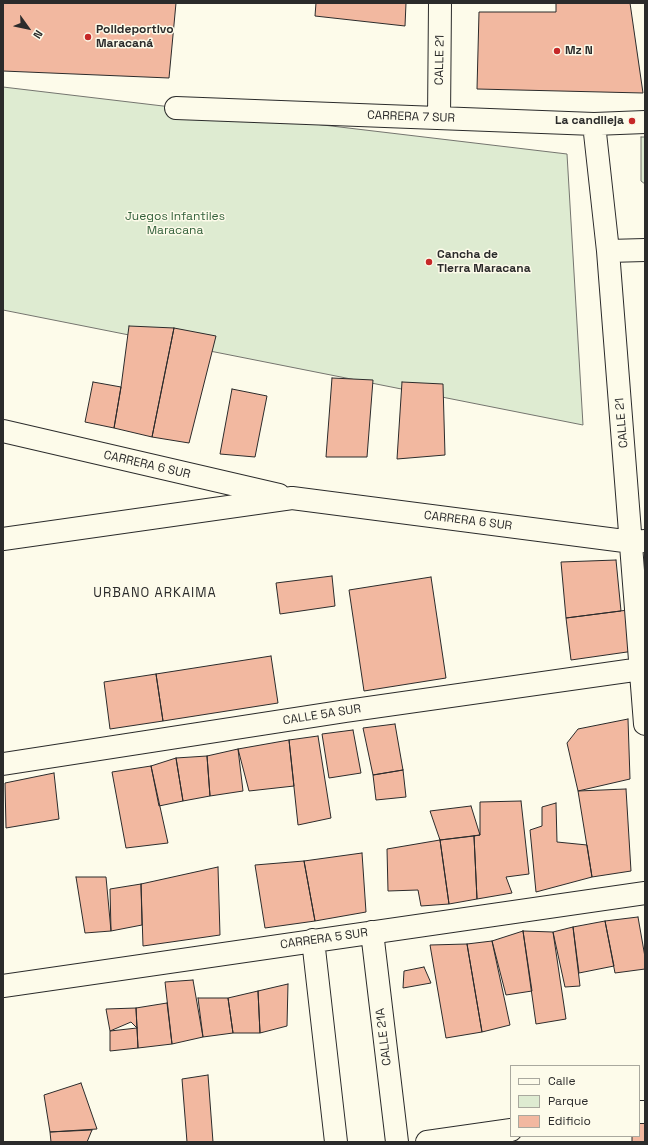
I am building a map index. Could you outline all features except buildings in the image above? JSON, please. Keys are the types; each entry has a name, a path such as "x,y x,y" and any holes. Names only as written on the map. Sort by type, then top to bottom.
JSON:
{"street":[{"name":"CALLE 21","path":"439,118 440,3"},
{"name":"CARRERA 7 SUR","path":"176,108 594,124 645,122"},
{"name":"CALLE 21","path":"594,124 638,541 641,669 645,724"},
{"path":"608,251 645,250"},
{"name":"CARRERA 6 SUR","path":"3,431 292,498 638,541"},
{"name":"CARRERA 6 SUR","path":"3,539 292,498"},
{"name":"CALLE 5A SUR","path":"3,764 346,711 641,669"},
{"name":"CARRERA 5 SUR","path":"3,986 645,893"},
{"name":"CALLE 21A","path":"372,932 396,1142"},
{"path":"313,940 336,1142"},
{"path":"428,1142 510,1130"}],"green space":[{"name":"Juegos Infantiles Maracana","path":"3,87 567,154 583,425 3,310"},
{"path":"641,137 645,137 645,184 641,181"}],"place":[{"name":"Polideportivo Maracaná","path":"88,37"},
{"name":"Mz N","path":"557,51"},
{"name":"La candileja","path":"632,121"},
{"name":"Cancha de Tierra Maracana","path":"429,262"}],"district":[{"name":"URBANO ARKAIMA","path":"155,593"}]}
